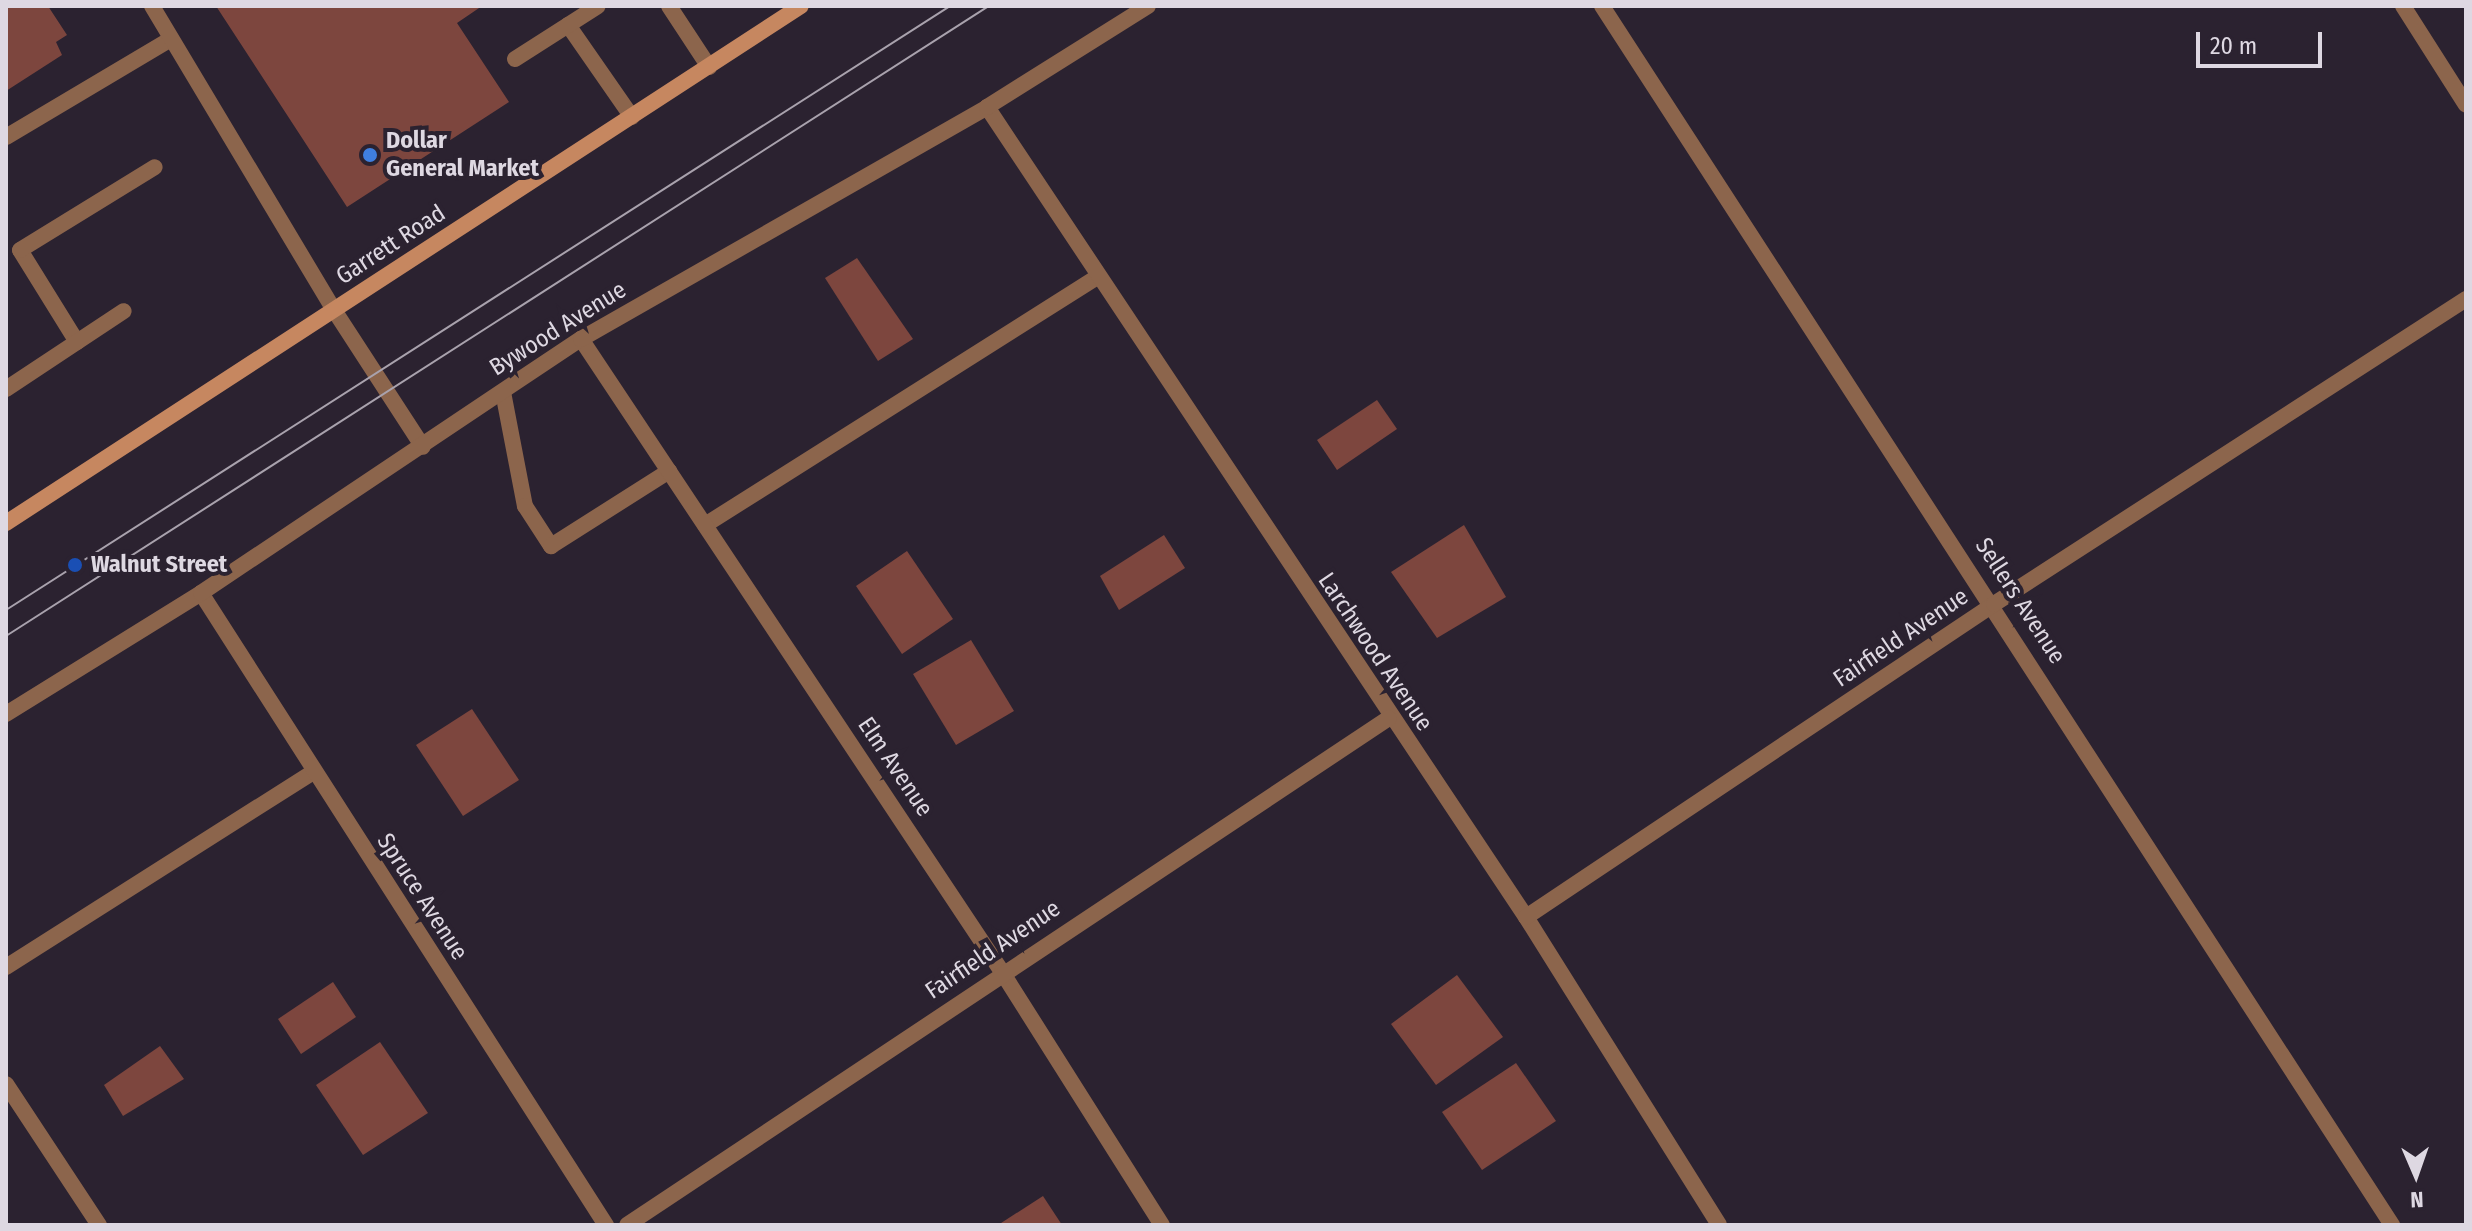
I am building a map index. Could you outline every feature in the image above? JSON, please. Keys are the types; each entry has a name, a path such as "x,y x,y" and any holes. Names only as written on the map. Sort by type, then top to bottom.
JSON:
{"main road":[{"name":"Garrett Road","path":"6,523 801,6"}],"street":[{"path":"152,6 334,310 423,447"},
{"path":"515,59 598,6"},
{"path":"669,6 709,67"},
{"name":"Bywood Avenue","path":"6,714 201,593 581,339 987,107 1148,6"},
{"name":"Sellers Avenue","path":"1602,6 1994,604 2392,1225"},
{"path":"2403,6 2466,105"},
{"path":"568,25 632,117"},
{"path":"6,137 171,39"},
{"name":"Larchwood Avenue","path":"987,107 1389,718 1526,917 1719,1225"},
{"path":"77,342 20,250 155,167"},
{"path":"705,525 1098,277"},
{"name":"Fairfield Avenue","path":"1526,917 1994,604 2466,299"},
{"path":"6,389 124,311"},
{"name":"Elm Avenue","path":"581,339 1002,972 1162,1225"},
{"path":"503,392 525,506 551,546 669,471"},
{"name":"Spruce Avenue","path":"201,593 606,1225"},
{"name":"Fairfield Avenue","path":"627,1225 1002,972 1389,718"},
{"path":"6,967 313,772"},
{"path":"6,1084 99,1225"}],"building":[{"path":"6,6 48,6 67,35 56,42 62,55 6,91"},
{"name":"Dollar General Market","path":"216,6 482,6 457,23 509,102 347,207"},
{"path":"857,258 913,339 878,361 825,278"},
{"path":"1377,400 1397,429 1337,470 1317,440"},
{"path":"1464,525 1506,597 1437,638 1391,572"},
{"path":"1164,535 1185,568 1119,610 1100,576"},
{"path":"907,551 953,619 902,654 856,586"},
{"path":"971,640 1014,711 956,745 913,674"},
{"path":"472,709 519,780 463,816 416,745"},
{"path":"1457,975 1503,1037 1436,1085 1391,1024"},
{"path":"333,982 356,1017 301,1054 278,1019"},
{"path":"380,1042 428,1113 363,1155 316,1085"},
{"path":"160,1046 184,1079 123,1116 104,1085"},
{"path":"1516,1063 1556,1121 1482,1170 1442,1112"},
{"path":"1043,1196 1062,1225 998,1225"}],"tram line":[{"path":"6,610 950,6"},
{"path":"6,636 989,6"}],"place":[{"name":"Dollar General Market","path":"370,155"},
{"name":"Walnut Street","path":"75,565"}]}
